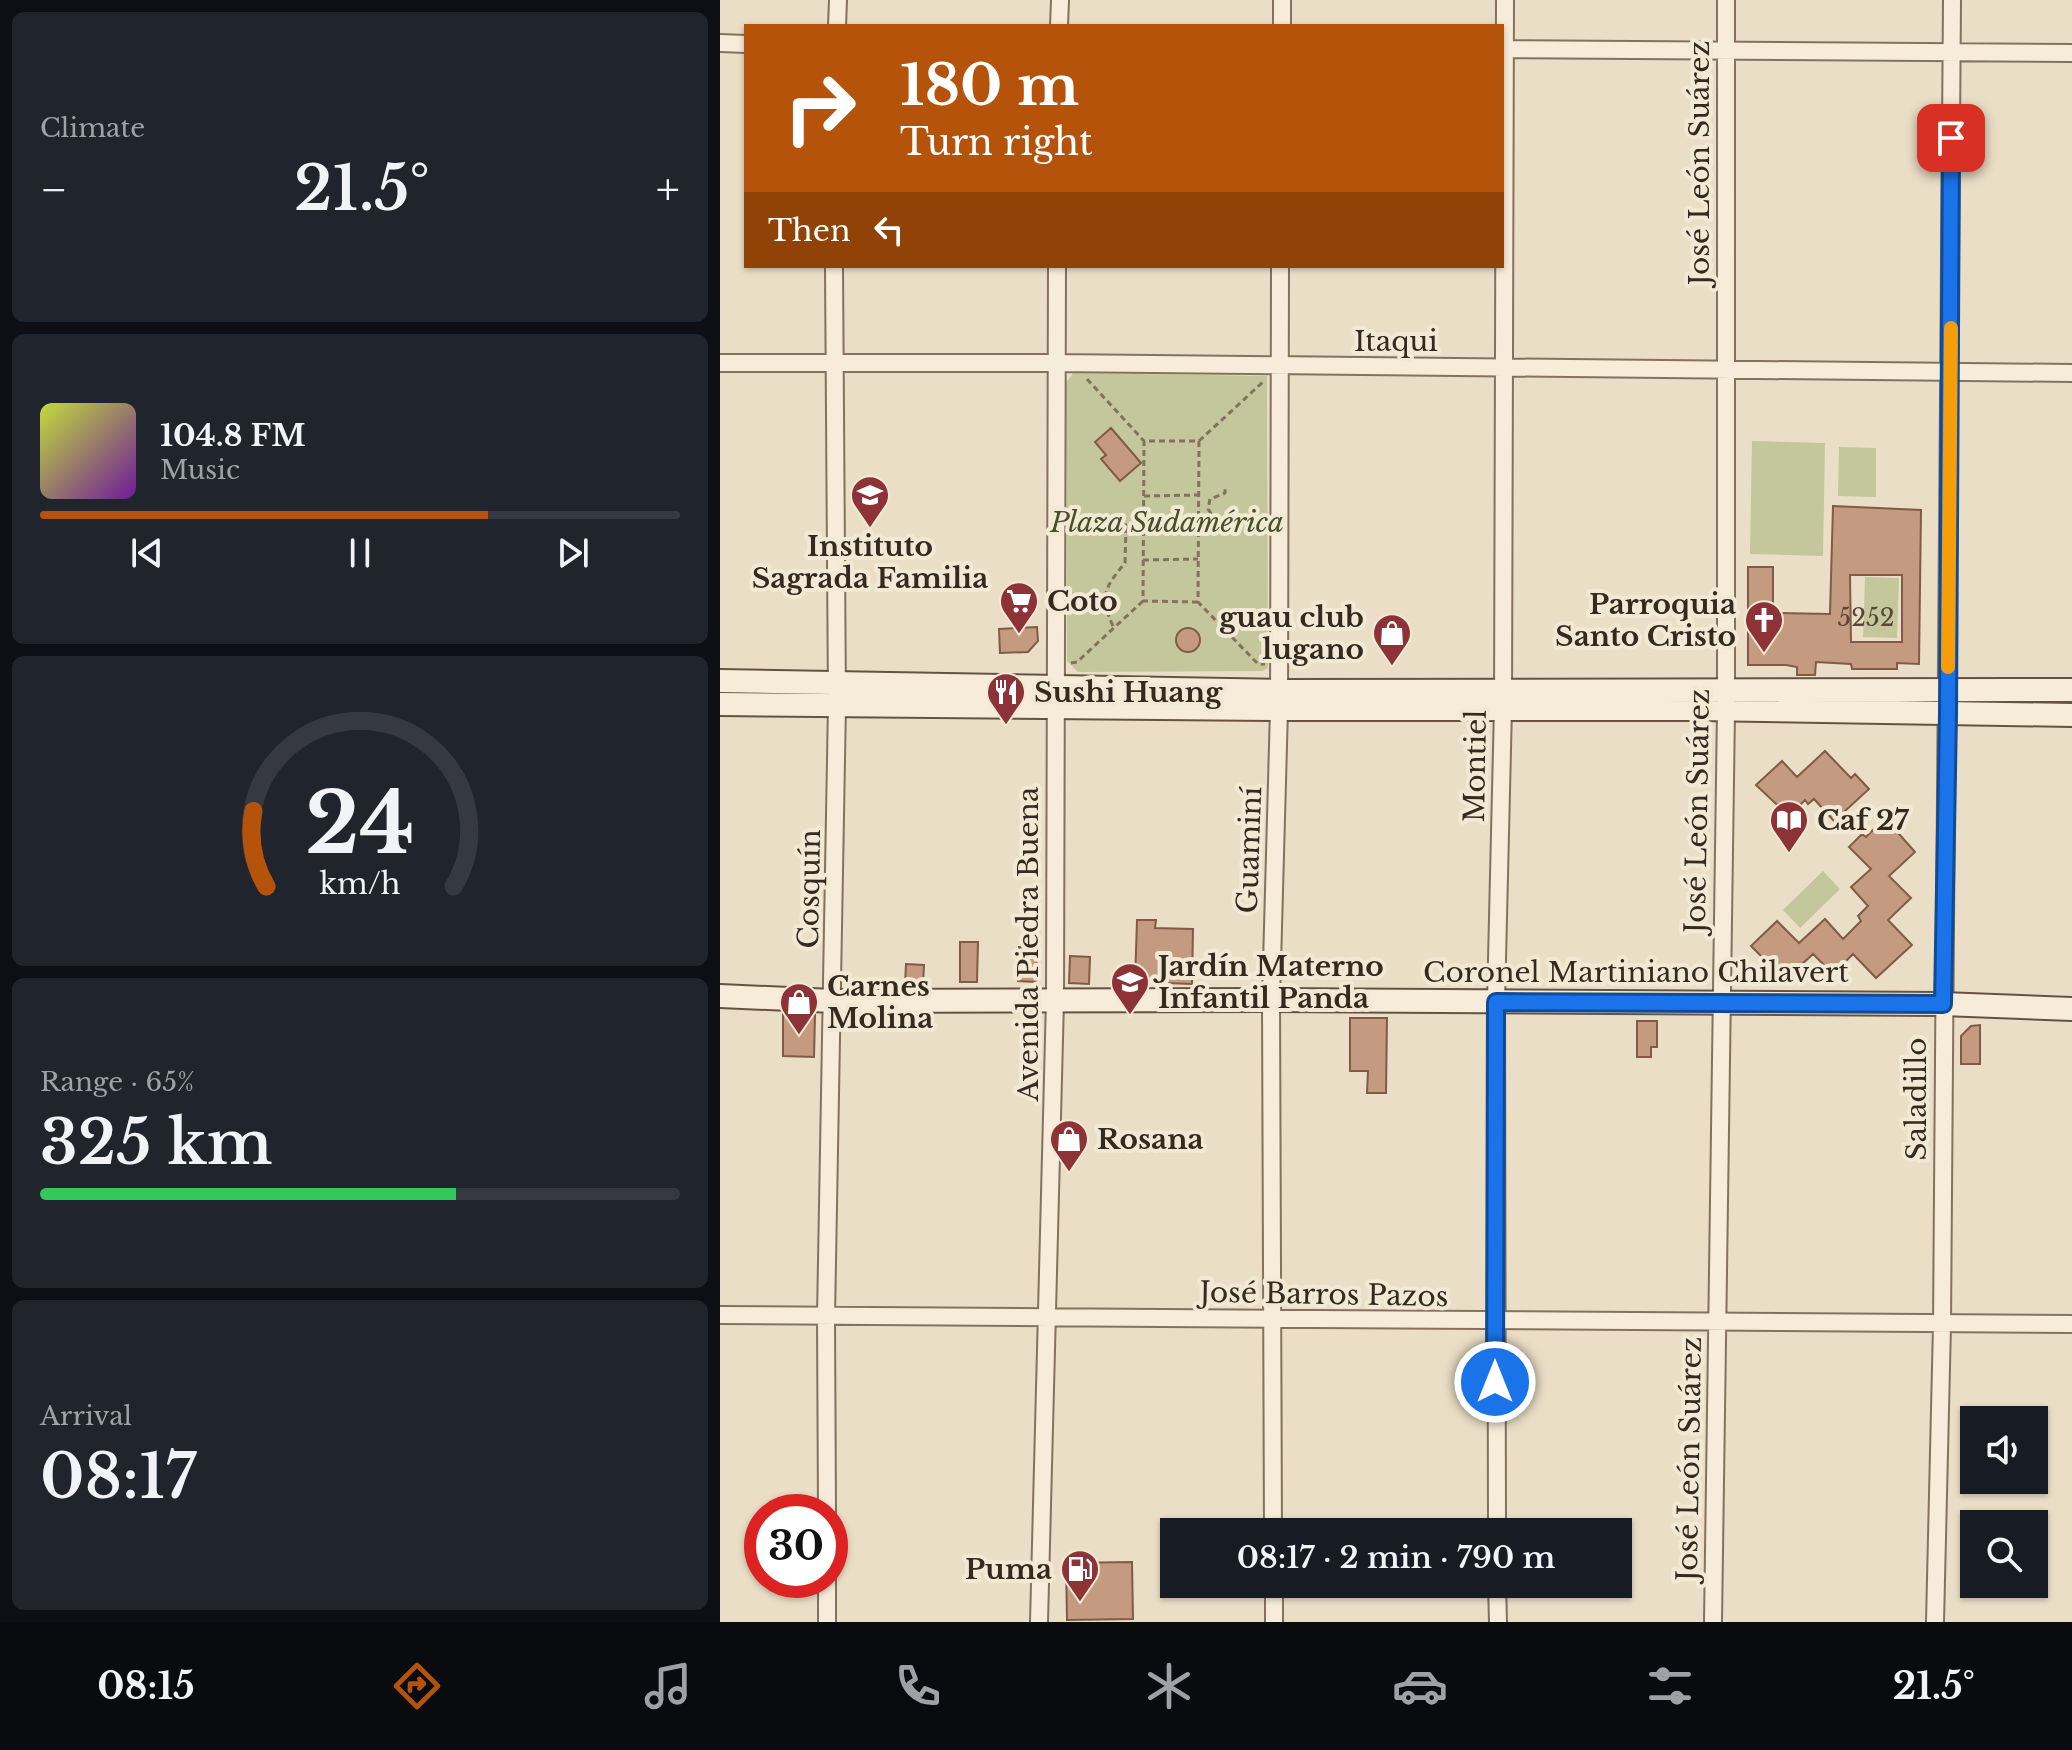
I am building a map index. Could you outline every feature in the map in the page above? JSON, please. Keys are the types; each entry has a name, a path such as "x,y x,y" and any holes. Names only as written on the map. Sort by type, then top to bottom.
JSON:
{"main road":[{"path":"720,681 836,693"},
{"path":"720,704 836,693 1055,687 1279,700 1726,700 1948,691 2072,690"},
{"path":"1726,700 1948,714 2072,715"},
{"name":"Coronel Martiniano Chilavert","path":"720,996 833,1001 1943,1004 2072,1009"}],"street":[{"path":"837,24 838,0"},
{"path":"1059,24 1060,0"},
{"path":"1282,0 1282,24"},
{"name":"Montiel","path":"1504,24 1505,0"},
{"name":"José León Suárez","path":"1713,1622 1726,700 1726,0"},
{"name":"Saladillo","path":"1935,1622 1942,1325 1952,0"},
{"path":"720,43 744,44"},
{"path":"1504,49 2072,53"},
{"name":"Cosquín","path":"827,1494 826,1317 836,693 834,268"},
{"name":"Avenida Piedra Buena","path":"1039,1622 1055,1000 1055,525 1064,363 1057,268"},
{"name":"Guaminí","path":"1273,1518 1271,1000 1279,700 1280,268"},
{"name":"Montiel","path":"1497,1518 1496,1002 1503,699 1502,268"},
{"name":"Itaqui","path":"720,363 1064,363 2072,373"},
{"name":"José Barros Pazos","path":"720,1315 2072,1324"},
{"path":"827,1598 827,1622"},
{"path":"1274,1598 1274,1622"},
{"path":"1497,1598 1498,1622"}],"path":[{"path":"1064,363 1144,441 1199,441 1279,367"},
{"path":"1143,601 1144,441"},
{"path":"1199,441 1198,602 1258,664 1279,666"},
{"path":"1217,522 1208,504 1210,499 1225,493 1225,486"},
{"path":"1144,496 1199,495"},
{"path":"1199,521 1278,522"},
{"path":"1055,525 1144,525"},
{"path":"1113,626 1105,597 1110,580 1125,563 1126,525"},
{"path":"1143,560 1198,559"},
{"path":"1055,687 1113,626 1143,601 1198,602"}],"green space":[{"name":"Plaza Sudamérica","path":"1073,373 1267,376 1268,668 1262,671 1078,672 1067,661 1066,383"},
{"path":"1752,441 1825,443 1823,556 1750,554"},
{"path":"1839,447 1876,448 1876,497 1838,496"},
{"path":"1865,577 1899,578 1897,638 1863,637"},
{"path":"1823,871 1840,889 1800,928 1783,910"}],"building":[{"path":"1111,428 1141,463 1120,481 1101,459 1106,455 1095,442"},
{"path":"1833,506 1921,510 1919,664 1897,663 1897,669 1852,669 1851,664 1816,662 1815,675 1797,675 1797,667 1786,665 1748,665 1748,567 1773,567 1773,608 1777,608 1777,613 1830,614","holes":["1850,575 1902,575 1902,642 1851,642"]},
{"name":"Coto","path":"1037,627 1038,641 1028,652 1000,653 999,629"},
{"path":"1188,628 1197,631 1200,640 1197,649 1188,652 1179,649 1176,640 1179,631"},
{"path":"1825,751 1851,778 1855,774 1869,789 1834,821 1814,799 1808,804 1805,800 1789,816 1756,785 1782,761 1797,777"},
{"path":"1885,818 1915,852 1889,876 1911,898 1888,920 1912,945 1876,978 1853,954 1833,974 1813,954 1785,980 1751,946 1777,921 1799,943 1825,919 1843,939 1861,921 1858,916 1868,906 1851,887 1871,869 1849,847 1862,834 1866,837"},
{"path":"1137,920 1156,920 1155,928 1193,929 1192,984 1135,982"},
{"path":"960,942 978,942 977,982 960,982"},
{"path":"1019,947 1037,947 1036,982 1018,981"},
{"path":"1070,956 1090,957 1089,984 1069,983"},
{"path":"906,964 924,965 923,985 905,984"},
{"name":"Carnes Molina","path":"783,1014 815,1015 814,1057 783,1056"},
{"path":"1350,1018 1387,1018 1386,1093 1367,1093 1368,1071 1350,1071"},
{"path":"1637,1021 1657,1021 1657,1047 1651,1047 1651,1057 1637,1057"},
{"path":"1980,1025 1980,1064 1961,1064 1961,1036 1971,1026"},
{"path":"1132,1562 1133,1619 1067,1620 1066,1563"}],"slow traffic":[{"path":"1948,667 1951,328"}],"place":[{"name":"Instituto Sagrada Familia","path":"870,529"},
{"name":"Coto","path":"1019,635"},
{"name":"Parroquia Santo Cristo","path":"1764,654"},
{"name":"guau club lugano","path":"1392,667"},
{"name":"Sushi Huang","path":"1006,726"},
{"name":"Caf 27","path":"1789,854"},
{"name":"Jardín Materno Infantil Panda","path":"1130,1016"},
{"name":"Carnes Molina","path":"799,1036"},
{"name":"Rosana","path":"1069,1173"},
{"name":"Puma","path":"1080,1603"}],"route":[{"path":"1495,1382 1496,1002 1943,1004 1951,138"}]}
